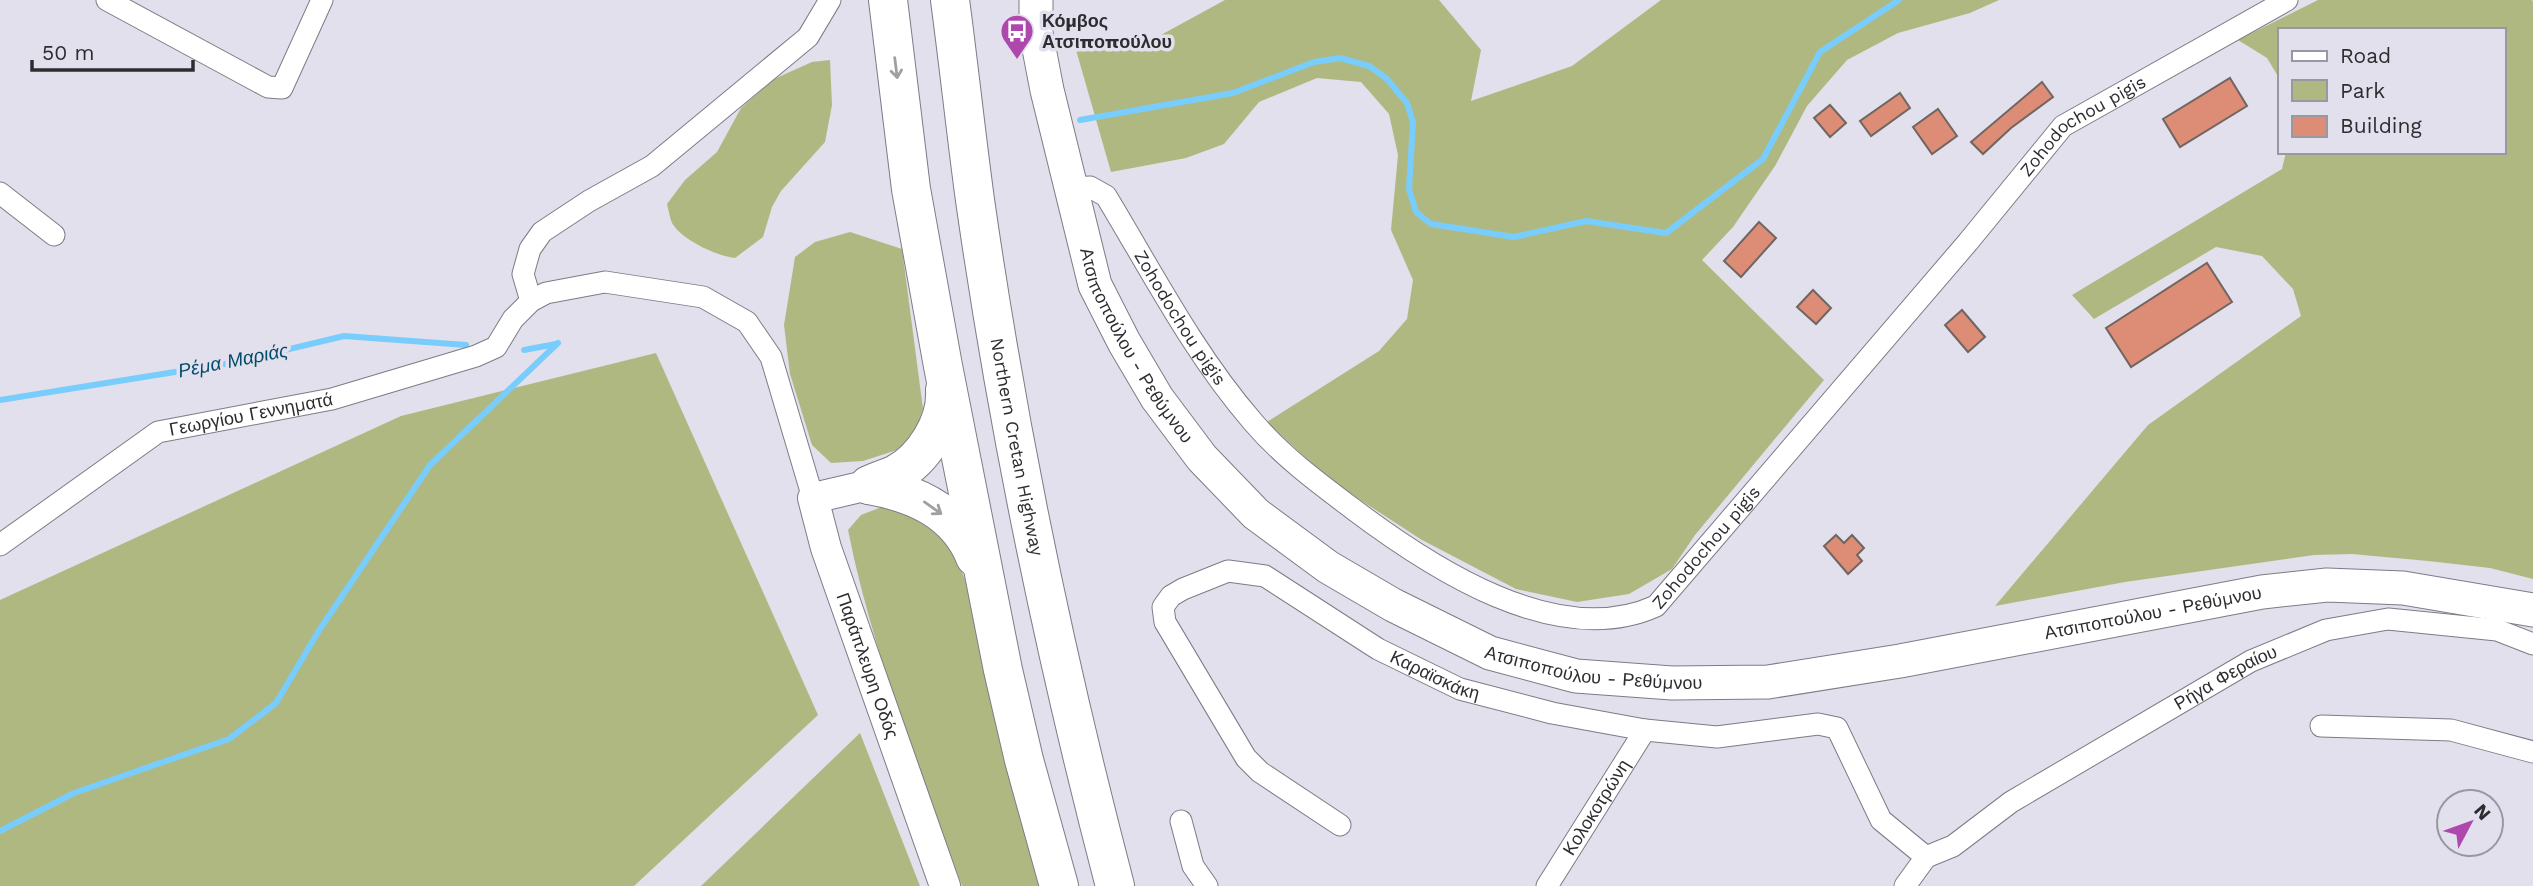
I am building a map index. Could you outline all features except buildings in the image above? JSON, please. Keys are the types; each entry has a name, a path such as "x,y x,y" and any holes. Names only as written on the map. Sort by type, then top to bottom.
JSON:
{"highway":[{"path":"888,0 911,189 943,366 984,578 1024,760 1059,886"},
{"name":"Northern Cretan Highway","path":"914,0 939,203 981,448 1041,735 1078,886"},
{"name":"Northern Cretan Highway","path":"950,0 975,201 1017,445 1051,615 1115,886"},
{"path":"970,0 1002,244 1027,392 1072,616 1134,886"},
{"path":"869,485 906,467 921,454 938,427 945,397 943,366"},
{"path":"869,485 900,491 929,504 946,517 972,549 984,578"}],"main road":[{"name":"Ατσιποπούλου - Ρεθύμνου","path":"1036,0 1038,43 1095,285 1157,398 1202,458 1256,514 1328,567 1393,605 1490,653 1576,676 1672,683 1768,682 1900,661 2262,592 2327,585 2403,588 2533,610"}],"street":[{"path":"107,0 268,87 282,88 322,0"},
{"path":"830,0 808,37 652,166 589,201 542,232 530,249 523,274 531,301 546,293 605,282 703,297 747,322 771,357 813,498 869,485"},
{"name":"Zohodochou pigis","path":"1072,188 1090,187 1106,196 1207,363 1251,421 1304,473 1422,558 1470,585 1507,600 1585,619 1627,617 1656,606 1968,242 2063,126 2287,0"},
{"path":"0,193 54,235"},
{"name":"Γεωργίου Γεννηματά","path":"0,545 158,432 332,400 476,356 496,347 513,318 531,301"},
{"name":"Παράπλευρη Οδός","path":"813,498 826,548 946,886"},
{"name":"Καραϊσκάκη","path":"1340,825 1260,772 1246,758 1165,622 1163,607 1171,596 1228,571 1265,576 1378,649 1460,689 1552,713 1645,730 1717,737 1818,724 1838,728 1881,820 1926,857"},
{"name":"Ρήγα Φεραίου","path":"1926,857 1953,846 2011,802 2251,661 2326,630 2388,619 2497,630 2533,644"},
{"path":"2321,726 2451,730 2533,752"},
{"name":"Κολοκοτρώνη","path":"1547,886 1645,730"},
{"path":"1181,821 1194,866 1208,886"},
{"path":"1905,886 1926,857"}],"green space":[{"path":"1225,0 1439,0 1481,50 1471,101 1572,66 1661,0 1999,0 1970,13 1898,33 1847,60 1807,106 1775,166 1733,227 1702,260 1824,380 1695,535 1672,569 1629,594 1577,602 1516,589 1422,540 1331,481 1267,422 1379,351 1407,319 1413,280 1391,230 1398,155 1389,114 1361,82 1317,78 1259,102 1224,144 1186,158 1111,172 1072,36 1102,45 1159,36"},
{"path":"2318,0 2532,0 2533,579 2490,568 2428,561 2352,554 2314,555 2125,582 1995,606 2148,425 2301,316 2293,289 2262,256 2216,247 2094,319 2072,295 2282,169 2286,154 2505,154 2505,28 2278,28 2278,76 2267,58 2238,40"},
{"path":"830,60 832,105 825,142 781,191 772,207 763,237 735,258 702,247 679,232 674,226 667,204 685,180 717,152 741,108 774,79 812,62"},
{"path":"850,232 902,249 923,409 914,436 900,449 863,461 831,463 812,445 790,374 784,325 795,257 815,242"},
{"path":"656,353 818,715 634,886 0,886 0,600 401,416"},
{"path":"879,508 901,508 921,516 952,545 971,596 1043,886 962,886 884,665 858,576 848,530 861,515"},
{"path":"860,733 920,886 701,886"}],"waterway":[{"path":"1080,120 1233,93 1314,62 1340,58 1369,66 1386,78 1407,103 1413,122 1409,189 1416,212 1431,224 1514,237 1586,221 1666,233 1763,159 1820,52 1899,0"},
{"name":"Ρέμα Μαριάς","path":"0,400 231,363 344,336 466,345"},
{"path":"0,831 74,793 229,739 276,703 318,632 430,465 558,343"},
{"name":"Ρέμα Μαριάς","path":"524,350 556,344"}],"place":[{"name":"Κόμβος Ατσιποπούλου","path":"1017,61"}]}
